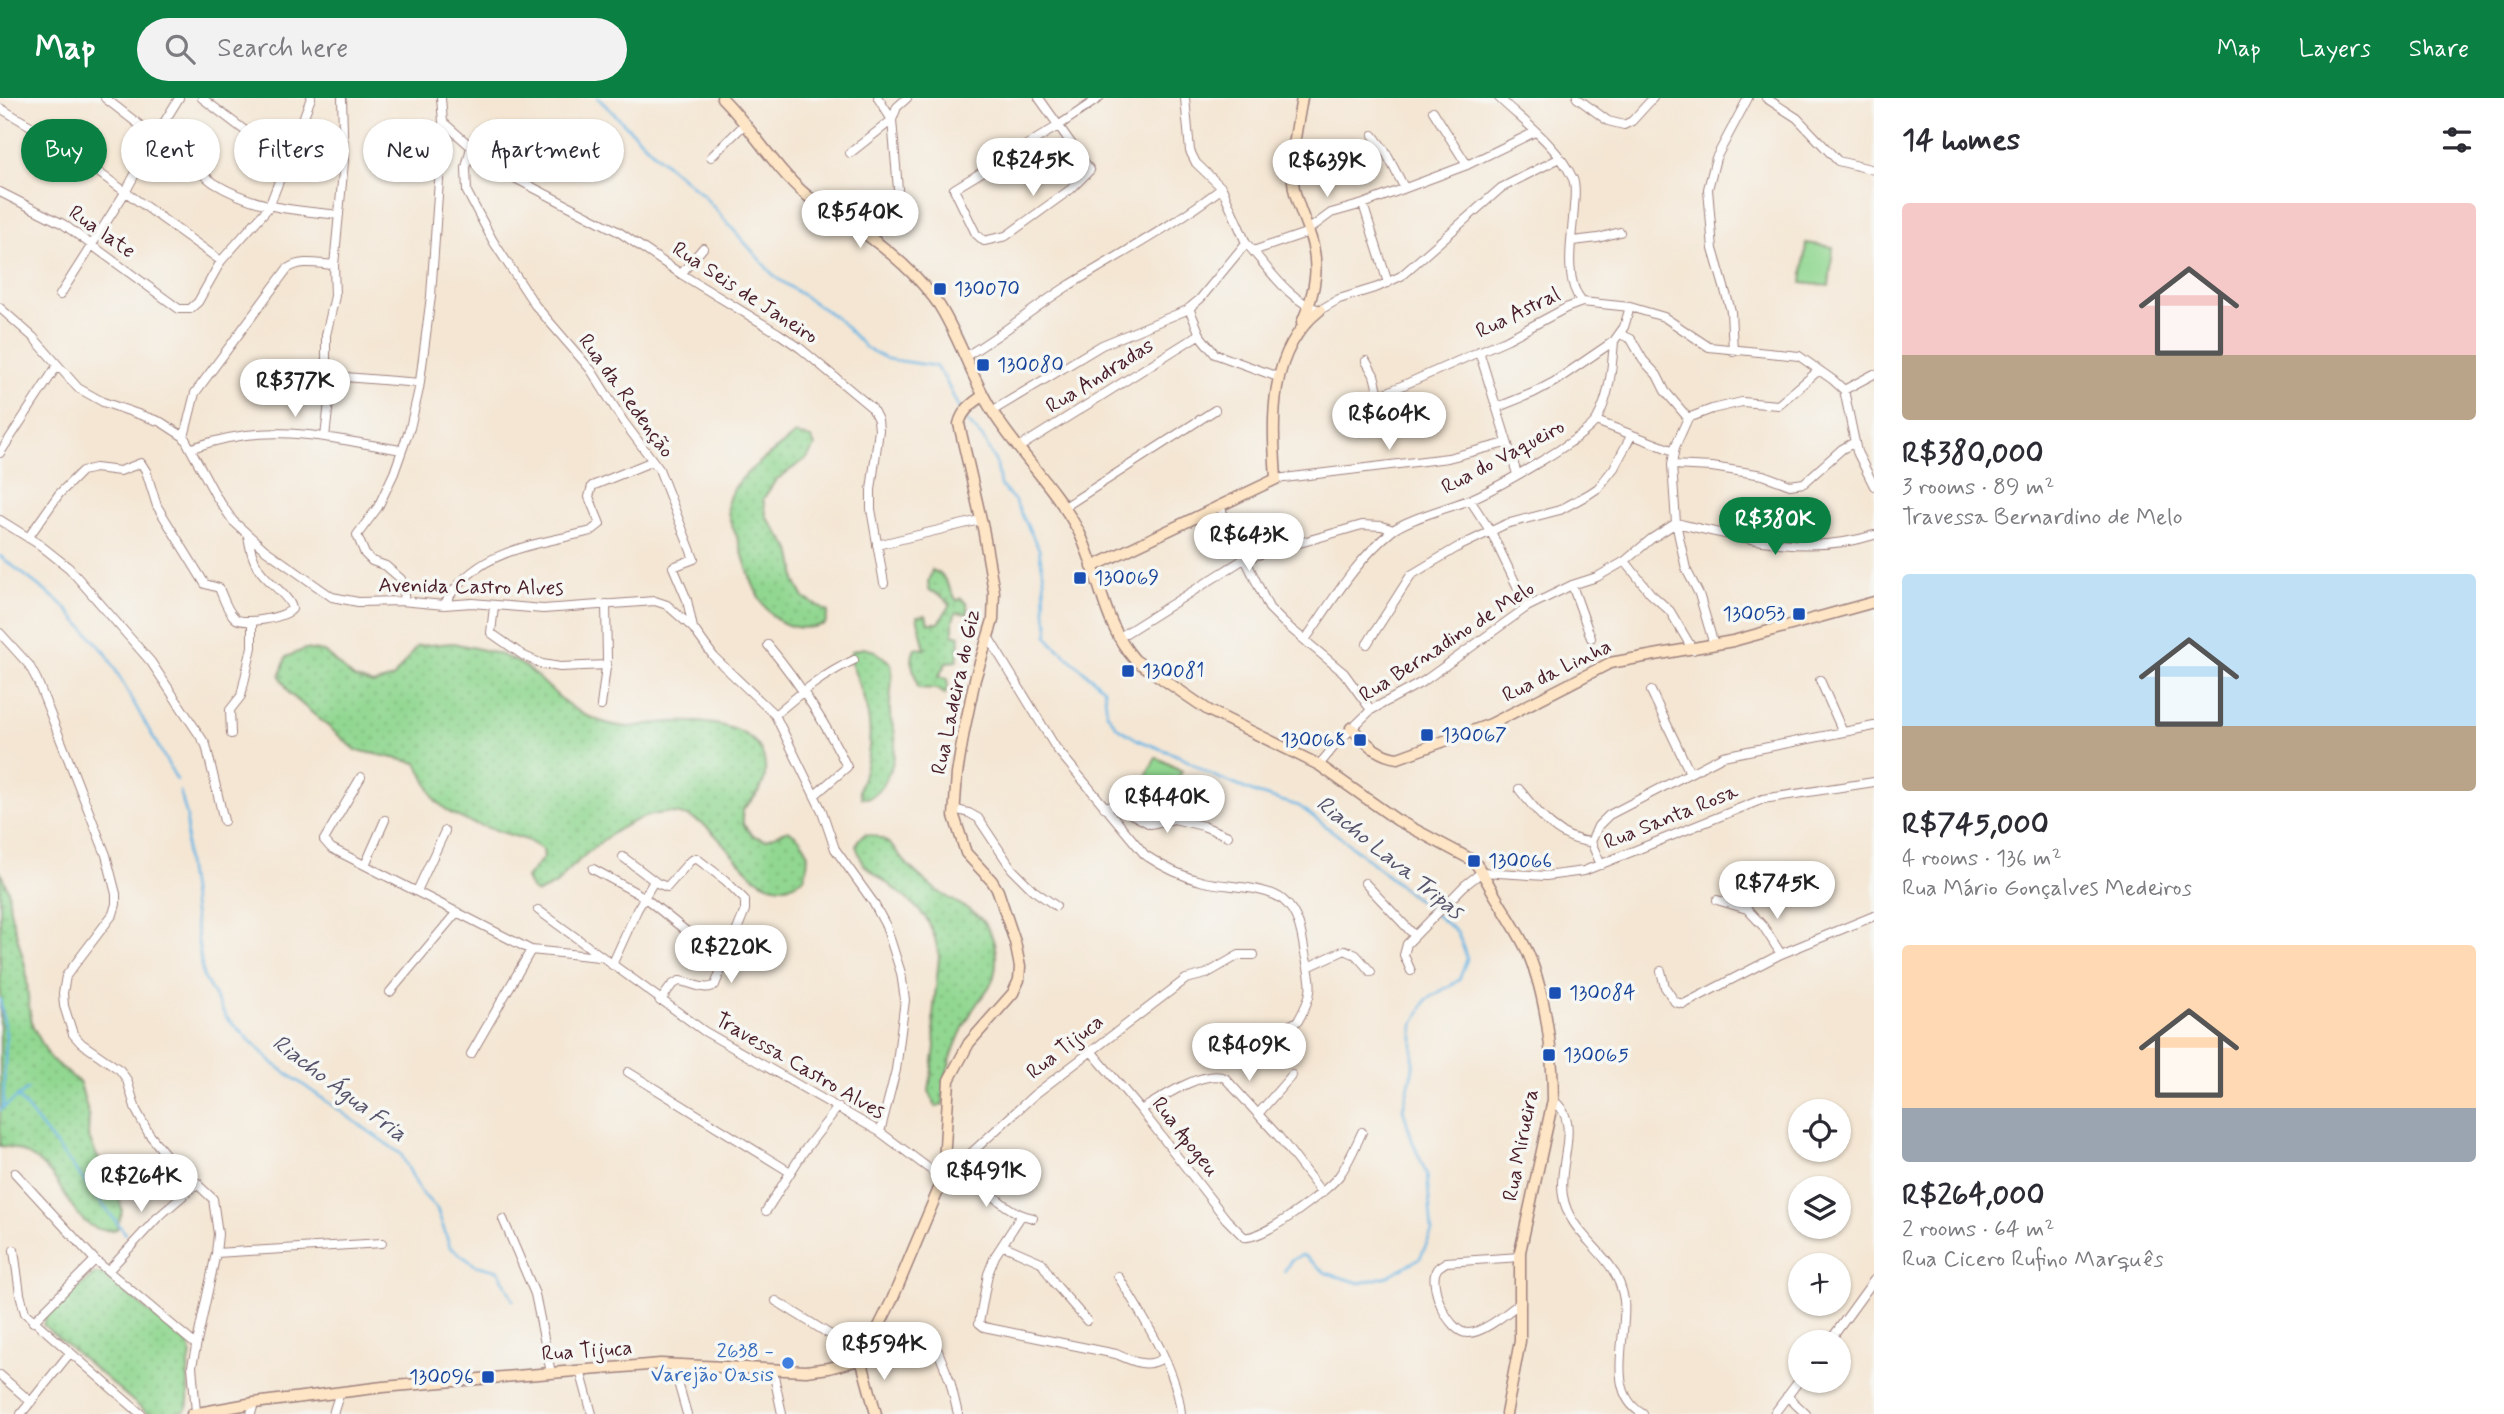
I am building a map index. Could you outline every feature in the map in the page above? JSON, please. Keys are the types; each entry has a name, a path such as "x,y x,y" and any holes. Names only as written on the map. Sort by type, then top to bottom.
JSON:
{"street":[{"path":"105,98 132,119"},
{"path":"166,119 179,98"},
{"path":"202,98 234,122"},
{"path":"0,108 51,138 221,261 269,207 311,98"},
{"path":"342,98 344,162 334,265 335,296 327,328 325,351 326,370 332,376 419,383"},
{"path":"441,98 443,119"},
{"path":"722,98 746,123 783,173 825,209 867,235 915,278 936,302 992,411 1077,529 1118,638 1135,660 1185,696 1240,727 1319,765 1397,820 1474,861 1482,872 1414,935 1404,950 1411,971"},
{"path":"878,98 892,120"},
{"path":"867,235 896,202 898,189 892,120 897,107 906,98"},
{"path":"1039,98 1058,126 1090,170 1071,189 1006,236 984,241 976,234 954,189 1058,126 1099,98"},
{"path":"1187,98 1190,152 1196,163 1222,188 1246,243 1284,287 1315,308"},
{"path":"1302,98 1293,153 1293,175 1297,200 1317,262 1315,308"},
{"path":"1500,98 1560,158 1574,184 1573,284 1582,302"},
{"path":"1577,98 1608,121 1624,125 1632,121 1653,98"},
{"path":"1733,351 1731,310 1713,248 1708,189 1716,158 1748,98"},
{"path":"1766,98 1797,118 1838,161 1874,170"},
{"path":"1433,111 1467,164"},
{"path":"850,153 892,120"},
{"path":"711,158 746,123"},
{"name":"Rua Seis de Janeiro","path":"453,130 467,143"},
{"path":"1253,251 1309,231 1331,213 1363,204 1467,164 1535,132"},
{"path":"1373,135 1385,151 1404,187"},
{"path":"1276,479 1272,426 1278,377 1299,330 1315,308 1401,276 1502,188 1560,158"},
{"name":"Rua da Redenção","path":"467,164 467,192 502,257 535,305 591,370 623,421 659,469 671,494 694,559 673,567 687,600 693,628"},
{"path":"60,295 131,182"},
{"path":"213,182 233,195 269,207 339,215"},
{"path":"405,601 401,579 386,566 372,561 365,554 357,535 378,507 410,428 431,296 439,182"},
{"name":"Rua Seis de Janeiro","path":"522,182 619,232 800,348 872,408 879,430 871,509 884,583"},
{"path":"966,356 996,339 1066,287 1175,222 1222,188"},
{"name":"Rua Iate","path":"0,192 64,224 179,309 195,306 221,261"},
{"path":"1363,204 1388,283"},
{"path":"1573,241 1620,232"},
{"path":"992,411 1102,345 1189,308 1212,286 1246,243"},
{"path":"681,274 703,248"},
{"path":"184,437 195,393 287,269 303,262 334,265"},
{"name":"Rua Astral","path":"1347,410 1508,339 1553,313 1582,302 1630,307 1664,317 1709,347 1799,356 1844,390"},
{"name":"Rua do Vaqueiro","path":"1118,638 1244,559 1362,526 1382,526 1393,530 1470,500 1577,438 1596,421 1604,403 1617,337 1630,307"},
{"name":"Avenida Castro Alves","path":"0,308 33,337 57,366 89,396 161,422 184,437 233,521 247,536 332,597 358,602 405,601 444,605 472,603 543,609 655,601 667,605 693,628 714,657 775,715 815,795 841,860 873,902 886,926 901,973 905,1000 896,1070 880,1132"},
{"path":"1189,308 1200,334 1215,354 1278,377"},
{"name":"Rua Andradas","path":"1018,448 1200,334"},
{"path":"1498,407 1554,382 1617,337 1631,339 1665,391 1688,418"},
{"path":"1479,351 1517,474"},
{"path":"1366,362 1374,375 1379,395"},
{"path":"0,453 57,366"},
{"path":"1714,645 1699,594 1686,569 1676,523 1672,466 1681,430 1688,418 1742,401 1777,405 1818,371"},
{"path":"1874,374 1844,390 1860,460 1874,486"},
{"path":"325,437 332,376"},
{"name":"Rua Ladeira do Giz","path":"943,1179 949,1080 973,1037 1013,993 1019,981 1020,967 1016,942 999,891 966,853 955,823 954,809 968,711 993,620 994,592 960,432 964,412 983,396"},
{"path":"1063,508 1215,410"},
{"path":"1596,421 1674,451"},
{"path":"192,449 220,438 240,434 296,433 402,450"},
{"path":"1367,644 1411,575 1458,547 1506,524 1560,510 1590,494 1614,468 1631,436"},
{"path":"1672,466 1712,467 1763,475 1797,486 1804,483 1842,449 1855,442"},
{"path":"1092,567 1276,479 1448,458 1506,443"},
{"path":"444,605 455,587 475,569 497,555 598,527 600,524 589,497 592,486 653,461"},
{"path":"28,538 59,494 82,471 94,468 120,471 141,463 157,506 205,584 219,588 235,618 252,621 289,613 293,606 291,601 271,586 258,568 247,536"},
{"path":"1470,500 1491,532 1527,607"},
{"path":"1219,505 1269,608 1345,673 1371,710"},
{"path":"0,520 69,568 151,662 206,745 224,821"},
{"path":"877,545 980,520"},
{"path":"1676,523 1748,538 1796,544 1853,542 1874,535"},
{"name":"Rua Bernadino de Melo","path":"1319,765 1371,710 1424,681 1527,607 1572,585 1597,577 1625,561 1651,539 1676,523"},
{"path":"1305,640 1353,572 1393,530"},
{"path":"1625,561 1643,585 1670,611 1693,650"},
{"path":"1572,585 1591,638"},
{"name":"Rua da Linha","path":"1351,729 1375,750 1398,758 1491,724 1610,663 1693,650 1874,602"},
{"path":"601,706 607,665 606,604"},
{"path":"494,606 491,633 533,661 560,667 607,665"},
{"path":"231,734 230,710 241,696 243,688 252,647 252,621"},
{"path":"0,634 29,665 37,680 106,855 116,894 113,914 71,967 64,983 62,993 69,1026 81,1043 120,1070 127,1080 136,1110 149,1134 166,1155 213,1199 216,1210 216,1253 192,1366 194,1413"},
{"path":"989,638 1043,730 1145,855 1161,865 1204,882 1264,892 1284,900 1297,919 1311,980 1311,992 1298,1021 1282,1028 1264,1031"},
{"path":"768,645 804,689 833,737 847,767 815,795"},
{"path":"775,715 828,672 854,660"},
{"path":"1820,680 1842,730"},
{"path":"1651,691 1690,773"},
{"path":"1601,865 1591,842 1598,826 1609,815 1630,802 1723,756 1842,730 1874,726"},
{"path":"360,776 324,840 331,848 531,950 601,957"},
{"name":"Rua Santa Rosa","path":"1482,872 1546,876 1584,871 1763,799 1874,782"},
{"path":"1520,789 1548,823 1580,841 1591,842"},
{"path":"1104,807 1114,805 1150,824 1174,819 1228,836"},
{"path":"954,809 978,818 1012,869 1033,890 1056,906"},
{"path":"365,865 385,820"},
{"path":"417,891 445,831"},
{"path":"623,858 663,886 670,886 690,861 696,859 741,893 746,904 715,985 705,988 679,981 672,985 660,1001"},
{"path":"593,869 643,897 686,930"},
{"name":"Rua Mirueira","path":"1482,872 1533,965 1549,1046 1553,1101 1525,1224 1520,1258 1520,1341 1506,1414"},
{"path":"612,965 643,897 654,881"},
{"path":"1365,883 1414,935"},
{"path":"1717,900 1746,909 1763,926 1781,954"},
{"name":"Travessa Castro Alves","path":"538,910 660,1001 747,1057 880,1132 943,1179"},
{"path":"390,992 457,912"},
{"path":"1661,971 1668,993 1675,1002 1684,1004 1781,954 1874,916"},
{"path":"471,1054 531,950"},
{"path":"1308,967 1345,950 1356,954 1371,972"},
{"name":"Rua Tijuca","path":"194,1413 253,1408 340,1392 580,1370 673,1365 773,1371 829,1368 862,1359 892,1300 943,1179 1034,1095 1186,979 1206,974 1239,955 1254,955"},
{"name":"Rua Apogeu","path":"1091,1051 1239,1235 1254,1237 1322,1193"},
{"path":"628,1072 790,1172"},
{"path":"1141,1110 1201,1079 1217,1075 1225,1078 1322,1193 1344,1168 1362,1132"},
{"path":"1258,1114 1292,1075"},
{"path":"1553,1101 1563,1107 1568,1120 1562,1180 1564,1201 1573,1222 1612,1266 1619,1281 1624,1314 1622,1387 1628,1401 1643,1414"},
{"path":"766,1211 790,1172 838,1107"},
{"path":"963,1162 996,1198 1020,1216 1033,1219"},
{"path":"15,1173 95,1260 197,1345"},
{"path":"109,1270 157,1218 198,1183"},
{"path":"1020,1216 1002,1245 985,1286 979,1323 984,1327 1100,1350 1144,1364 1156,1363 1163,1358"},
{"path":"503,1219 535,1294 551,1373"},
{"path":"216,1253 382,1243"},
{"path":"1002,1245 1041,1262 1055,1284 1087,1321"},
{"path":"14,1250 25,1313 141,1414"},
{"path":"1520,1258 1446,1262 1438,1267 1435,1276 1436,1295 1442,1308 1460,1331 1468,1334 1486,1327 1521,1302"},
{"path":"33,1322 95,1260"},
{"path":"1118,1276 1146,1323 1178,1389 1181,1414"},
{"path":"1838,1330 1874,1280"},
{"path":"776,1301 850,1347 862,1359 876,1414"},
{"path":"862,1359 925,1349 938,1351 950,1381 958,1414"},
{"path":"22,1414 70,1353"},
{"path":"673,1365 687,1414"},
{"path":"580,1370 592,1414"},
{"path":"773,1371 782,1414"},
{"path":"0,1375 31,1402"},
{"path":"333,1414 340,1392"},
{"path":"1774,1414 1789,1393"},
{"path":"1787,1396 1806,1414"}],"green space":[{"path":"1806,243 1833,247 1829,286 1802,283"},
{"path":"795,434 811,438 815,446 807,458 776,480 763,499 767,518 791,550 795,581 804,598 828,612 825,624 804,628 788,625 774,617 764,605 749,574 728,508 729,498 741,480"},
{"path":"932,570 942,575 957,601 961,598 967,604 968,614 956,612 953,620 953,634 960,636 957,661 947,662 938,677 947,679 945,694 936,689 918,688 911,660 915,648 925,649 917,616 926,615 928,623 939,623 950,604 929,590 928,582"},
{"path":"453,643 511,659 528,669 573,708 601,721 628,727 697,722 732,728 746,735 758,745 764,759 765,774 758,793 743,809 743,824 752,835 765,840 788,830 801,840 808,857 804,878 787,887 768,884 753,876 702,824 686,815 666,813 639,819 614,832 556,884 537,893 531,889 526,878 544,857 543,850 527,840 469,822 450,813 435,800 417,763 356,750 290,694 280,676 286,657 305,649 324,652 354,678 373,684 393,678 417,646"},
{"path":"863,648 875,651 891,663 890,713 895,734 895,752 887,778 869,798 862,798 859,790 868,753 869,723 862,693 849,658 852,651"},
{"path":"1156,757 1182,771 1157,821 1129,809"},
{"path":"865,834 884,840 937,891 980,918 990,931 995,945 996,968 992,982 960,1034 948,1069 943,1104 936,1107 929,1091 935,1047 933,1016 939,957 935,938 927,919 913,904 863,864 856,846"},
{"path":"0,871 8,890 10,910 26,969 33,1027 50,1058 80,1083 89,1116 88,1136 117,1189 122,1210 117,1229 104,1230 84,1221 51,1174 40,1164 21,1151 0,1146"},
{"path":"95,1274 103,1274 189,1345 191,1355 188,1404 182,1412 148,1414 43,1325 46,1315"}],"waterway":[{"name":"Riacho Lava Tripas","path":"598,98 660,159 703,195 775,277 837,318 866,348 887,359 935,366 945,379 961,413"},
{"name":"Riacho Lava Tripas","path":"965,419 983,438 997,465 1000,485 1015,501 1039,549 1049,627 1047,635 1052,643 1104,689 1107,713 1117,727 1138,740 1179,756 1214,776 1258,794 1299,806 1458,933 1467,959 1459,980 1426,1000 1413,1026 1413,1068 1403,1109 1413,1143 1427,1175 1432,1232 1420,1258 1388,1276 1360,1283 1326,1273 1303,1255 1291,1260 1284,1272"},
{"name":"Riacho Água Fria","path":"0,556 62,604 106,653 177,780"},
{"name":"Riacho Água Fria","path":"180,791 187,817 186,856 203,976 226,1017 275,1065 401,1154 420,1191 437,1209 450,1247 475,1265 499,1271 513,1300"},
{"path":"0,999 6,1036 3,1107"},
{"path":"0,1110 28,1089"},
{"path":"18,1097 126,1234"}],"place":[{"name":"130070","path":"940,289"},
{"name":"130080","path":"983,365"},
{"name":"130069","path":"1080,578"},
{"name":"130053","path":"1799,614"},
{"name":"130081","path":"1128,671"},
{"name":"130067","path":"1427,735"},
{"name":"130068","path":"1360,740"},
{"name":"130066","path":"1474,861"},
{"name":"130084","path":"1555,993"},
{"name":"130065","path":"1549,1055"},
{"name":"2638 - Varejão Oasis","path":"788,1363"},
{"name":"130096","path":"488,1377"}]}
